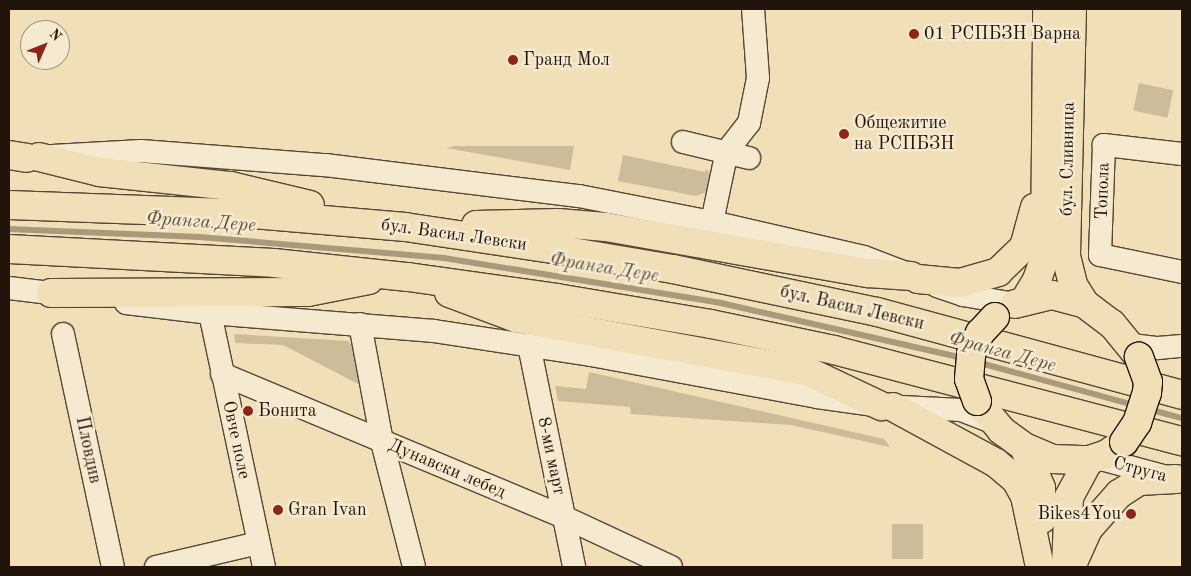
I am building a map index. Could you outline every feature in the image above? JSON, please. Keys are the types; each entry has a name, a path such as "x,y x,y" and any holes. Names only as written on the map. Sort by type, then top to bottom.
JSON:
{"main road":[{"name":"бул. Сливница","path":"1011,307 1037,280 1045,257 1047,9"},
{"name":"бул. Сливница","path":"1072,9 1066,256 1073,285 1085,304"},
{"path":"21,157 99,172 231,186 397,226 574,224 868,273 970,282 990,276 1008,265 1028,239 1045,154"},
{"name":"бул. Васил Левски","path":"9,205 185,210 397,226 673,269 780,290 896,317 1182,395"},
{"path":"9,249 198,258 401,276 711,324 932,374 1182,441"},
{"path":"51,293 308,292 401,276 516,318 809,372 887,406 996,463 1016,480 1025,496 1041,567"},
{"path":"1052,295 1085,304 1112,324 1135,351 1148,382 1147,392 1139,418 1124,442 1093,459 1052,459 1024,447 985,411 969,379 971,354 980,333 1011,307 1052,295"},
{"path":"1024,447 1041,488 1041,567"},
{"path":"1066,567 1069,497 1093,459"},
{"path":"1071,567 1088,528 1119,494 1139,481 1179,480"}],"street":[{"path":"712,222 727,151 749,123 758,78 757,34 753,9"},
{"path":"683,142 727,151 749,158"},
{"name":"Топола","path":"1182,154 1104,146 1100,254 1182,272"},
{"path":"21,157 141,151 325,165 594,198 712,222 864,257 963,295 1011,307"},
{"path":"9,288 210,313 360,324 529,345 887,406 985,411"},
{"name":"Овче поле","path":"210,313 264,567"},
{"path":"360,324 382,442 414,567"},
{"name":"Пловдив","path":"63,334 113,567"},
{"name":"8-ми март","path":"529,345 574,567"},
{"path":"1135,351 1182,346"},
{"name":"Дунавски лебед","path":"222,374 564,517 671,567"},
{"name":"Струга","path":"1093,459 1179,480"},
{"path":"156,567 258,542"}],"shaded area":[{"path":"1139,83 1173,90 1167,118 1133,110"},
{"path":"455,146 574,146 570,170 446,148"},
{"path":"623,155 705,172 706,169 711,174 709,191 696,196 618,181"},
{"path":"234,334 348,341 354,348 360,385 283,345 235,343"},
{"path":"589,372 884,439 890,447 791,425 631,414 630,407 558,401 555,386 586,389"},
{"path":"892,524 923,524 923,559 892,559"}],"waterway":[{"name":"Франга Дере","path":"9,229 200,237 444,258 721,303 963,358"},
{"name":"Франга Дере","path":"977,362 1134,405"},
{"name":"Франга Дере","path":"1148,409 1182,418"}],"place":[{"name":"01 РСПБЗН Варна","path":"914,34"},
{"name":"Гранд Мол","path":"513,60"},
{"name":"Общежитие на РСПБЗН","path":"844,134"},
{"name":"Бонита","path":"248,411"},
{"name":"Gran Ivan","path":"278,510"},
{"name":"Bikes4You","path":"1131,514"}]}
